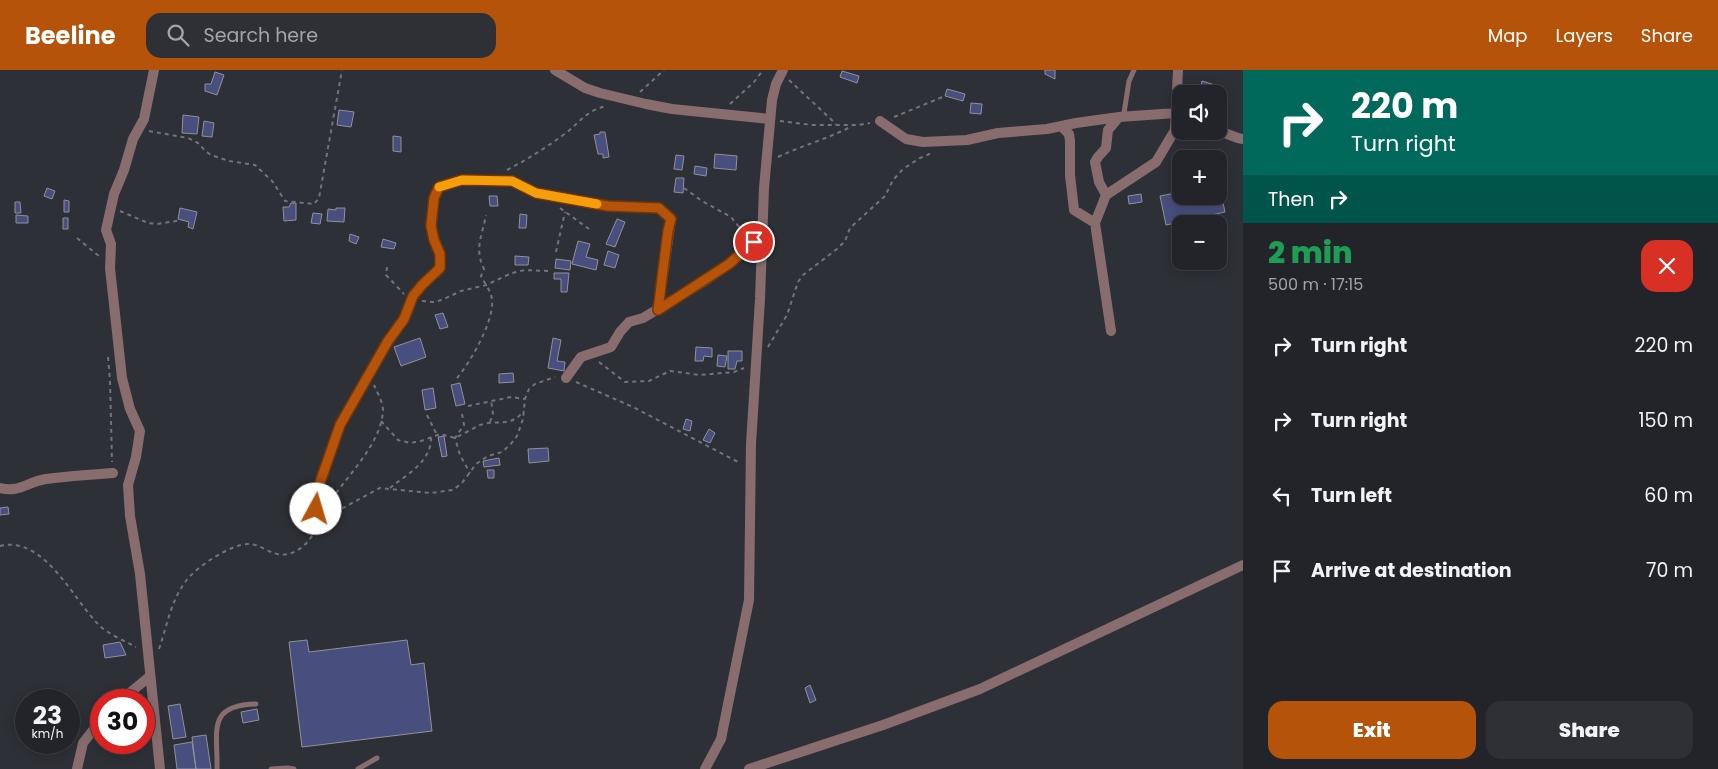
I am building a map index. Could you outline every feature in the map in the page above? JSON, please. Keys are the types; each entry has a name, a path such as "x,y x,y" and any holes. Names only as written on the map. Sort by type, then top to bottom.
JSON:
{"street":[{"path":"154,70 144,119 133,139 124,170 114,194 106,230 111,244 110,268 120,365 130,409 140,431 136,457 128,485 130,516 152,653 149,677 160,769"},
{"path":"555,70 585,88 632,101 672,109 770,119"},
{"path":"1178,70 1178,85"},
{"path":"705,769 721,739 748,600 751,468 764,188 772,100 776,84 783,72"},
{"path":"880,121 906,139 923,142 968,140 998,133 1038,130 1119,118 1172,114"},
{"path":"1106,195 1098,182 1096,162 1106,148 1108,130 1119,118"},
{"path":"1061,126 1069,134 1070,175 1074,210 1095,223"},
{"path":"1227,134 1243,139"},
{"path":"1110,331 1095,223 1106,195 1156,162 1172,135"},
{"path":"318,520 315,497 340,425 388,341 404,319 413,296 440,268 440,254 431,226 434,198 439,187 462,180 512,181 536,193 546,195 608,206 659,208 671,219 658,310"},
{"path":"566,378 581,357 611,347 629,322 643,318 658,310 729,264 754,242"},
{"path":"0,488 16,490 28,484 44,480 113,473"},
{"path":"749,769 884,725 980,689 1243,564"},
{"path":"134,689 149,677"},
{"path":"77,769 82,743 90,733"}],"lane":[{"path":"1119,118 1124,113 1129,81 1134,70"},
{"path":"217,769 219,718 226,710 234,706 256,704"},
{"path":"358,769 377,758"},
{"path":"271,769 294,769"}],"path":[{"path":"139,130 188,138 200,144 211,155 229,162 255,165 274,182 285,201 314,204 320,198 342,70"},
{"path":"632,101 664,70"},
{"path":"721,114 754,82 763,70"},
{"path":"783,72 836,124"},
{"path":"770,119 813,125 858,125 880,121 918,108 945,96"},
{"path":"504,172 534,155 567,132 594,108 613,105"},
{"path":"775,158 798,147 832,137 852,126"},
{"path":"768,347 787,315 798,282 803,274 837,250 845,241 850,228 885,196 893,180 903,169 920,158 937,151"},
{"path":"684,188 702,201 731,216 754,242"},
{"path":"546,195 565,212 589,229"},
{"path":"110,209 125,212 148,223 157,224 182,220"},
{"path":"556,252 565,212"},
{"path":"457,378 476,348 490,317 493,302 482,276 484,269 478,257 478,246 486,215"},
{"path":"77,238 102,258 101,249"},
{"path":"387,267 386,275 402,294 413,296 423,301 433,302 461,291 486,285 512,273 525,270 548,271"},
{"path":"588,354 625,382 649,380 670,371 700,374 734,372 757,363"},
{"path":"108,356 113,473"},
{"path":"0,546 10,544 24,547 44,559 98,624 112,634 152,653 185,581 200,566 247,544 262,546 277,554 291,553 307,544 313,536 318,520 335,492 353,473 378,433 382,421 383,408 370,373"},
{"path":"318,520 380,488 430,493 454,490 462,483 476,464 488,456 502,452 510,446 517,436 523,419 528,389 535,384 556,377 566,378 633,407 751,468"},
{"path":"468,406 511,397 525,399"},
{"path":"490,423 493,414 491,400"},
{"path":"382,421 398,440 410,443 440,434 455,438 479,426 490,423 511,422 524,411"},
{"path":"455,438 464,426 462,414"},
{"path":"427,415 437,435"},
{"path":"389,489 419,466 432,443 431,436"},
{"path":"455,438 460,455 470,472"}],"building":[{"path":"1045,70 1055,70 1055,79 1045,74"},
{"path":"842,71 859,76 857,83 840,77"},
{"path":"215,72 224,75 217,95 205,91 205,84 211,84"},
{"path":"1202,81 1215,85 1201,85"},
{"path":"947,89 965,94 963,101 945,96"},
{"path":"971,103 982,104 981,114 970,113"},
{"path":"339,110 354,112 351,127 337,125"},
{"path":"183,115 199,117 197,134 182,133"},
{"path":"204,121 214,123 212,137 202,136"},
{"path":"600,132 605,132 609,157 603,158 603,154 598,154 594,135 600,134"},
{"path":"393,136 401,137 401,152 393,151"},
{"path":"715,154 737,156 736,170 714,168"},
{"path":"676,155 684,156 682,170 674,169"},
{"path":"695,166 707,168 706,176 694,174"},
{"path":"676,178 684,178 683,193 674,192"},
{"path":"47,188 55,191 52,199 44,196"},
{"path":"1141,194 1142,202 1129,204 1128,196"},
{"path":"1172,194 1172,205 1224,205 1225,212 1211,215 1172,215 1172,224 1166,225 1160,196"},
{"path":"489,196 497,196 498,206 490,206"},
{"path":"64,200 69,201 69,212 64,212"},
{"path":"15,202 20,202 21,213 15,213"},
{"path":"291,203 296,203 296,220 284,221 283,207 289,207"},
{"path":"180,208 197,212 193,229 188,227 189,222 178,219"},
{"path":"336,208 345,208 344,222 327,221 328,209 336,210"},
{"path":"313,213 322,214 320,224 311,223"},
{"path":"520,214 527,215 526,228 519,228"},
{"path":"16,215 28,216 28,223 16,223"},
{"path":"63,218 68,218 68,229 63,229"},
{"path":"617,219 625,222 615,247 606,244"},
{"path":"350,234 359,237 356,244 349,241"},
{"path":"383,239 396,243 394,249 381,247"},
{"path":"578,241 590,244 586,257 598,260 596,270 572,264"},
{"path":"608,251 619,255 615,268 604,265"},
{"path":"515,256 529,257 528,265 515,265"},
{"path":"556,259 571,261 570,270 555,268"},
{"path":"554,273 569,273 567,292 561,292 561,279 554,279"},
{"path":"443,313 448,327 440,329 435,315"},
{"path":"420,338 426,357 401,366 394,347"},
{"path":"553,338 561,340 557,361 565,362 564,371 548,368"},
{"path":"696,347 712,348 712,357 704,356 703,361 695,361"},
{"path":"728,351 742,351 742,361 737,361 735,369 728,369"},
{"path":"718,355 727,356 725,367 717,366"},
{"path":"513,373 514,382 499,383 499,374"},
{"path":"460,383 465,404 456,406 451,385"},
{"path":"433,388 436,408 425,410 422,390"},
{"path":"686,419 692,421 690,431 683,429"},
{"path":"709,429 715,433 710,443 703,440"},
{"path":"444,436 447,456 442,457 438,437"},
{"path":"548,448 549,461 529,463 528,449"},
{"path":"499,458 500,465 484,467 483,461"},
{"path":"487,470 494,470 494,478 488,478"},
{"path":"8,507 9,514 0,515 0,508"},
{"path":"307,640 309,652 407,640 411,665 424,663 432,731 302,747 289,642"},
{"path":"120,642 126,655 105,658 103,645"},
{"path":"810,685 816,700 810,703 805,688"},
{"path":"180,704 186,737 173,739 168,706"},
{"path":"257,709 259,720 243,723 241,712"},
{"path":"206,735 211,769 196,769 192,737"},
{"path":"192,742 196,769 177,769 174,745"}],"slow traffic":[{"path":"439,187 462,180 512,181 536,193 597,204"}],"route":[{"path":"316,509 315,497 340,425 388,341 404,319 413,296 440,268 440,254 431,226 434,198 439,187 462,180 512,181 536,193 608,206 659,208 671,219 658,310 705,281 729,264 754,242"}]}
